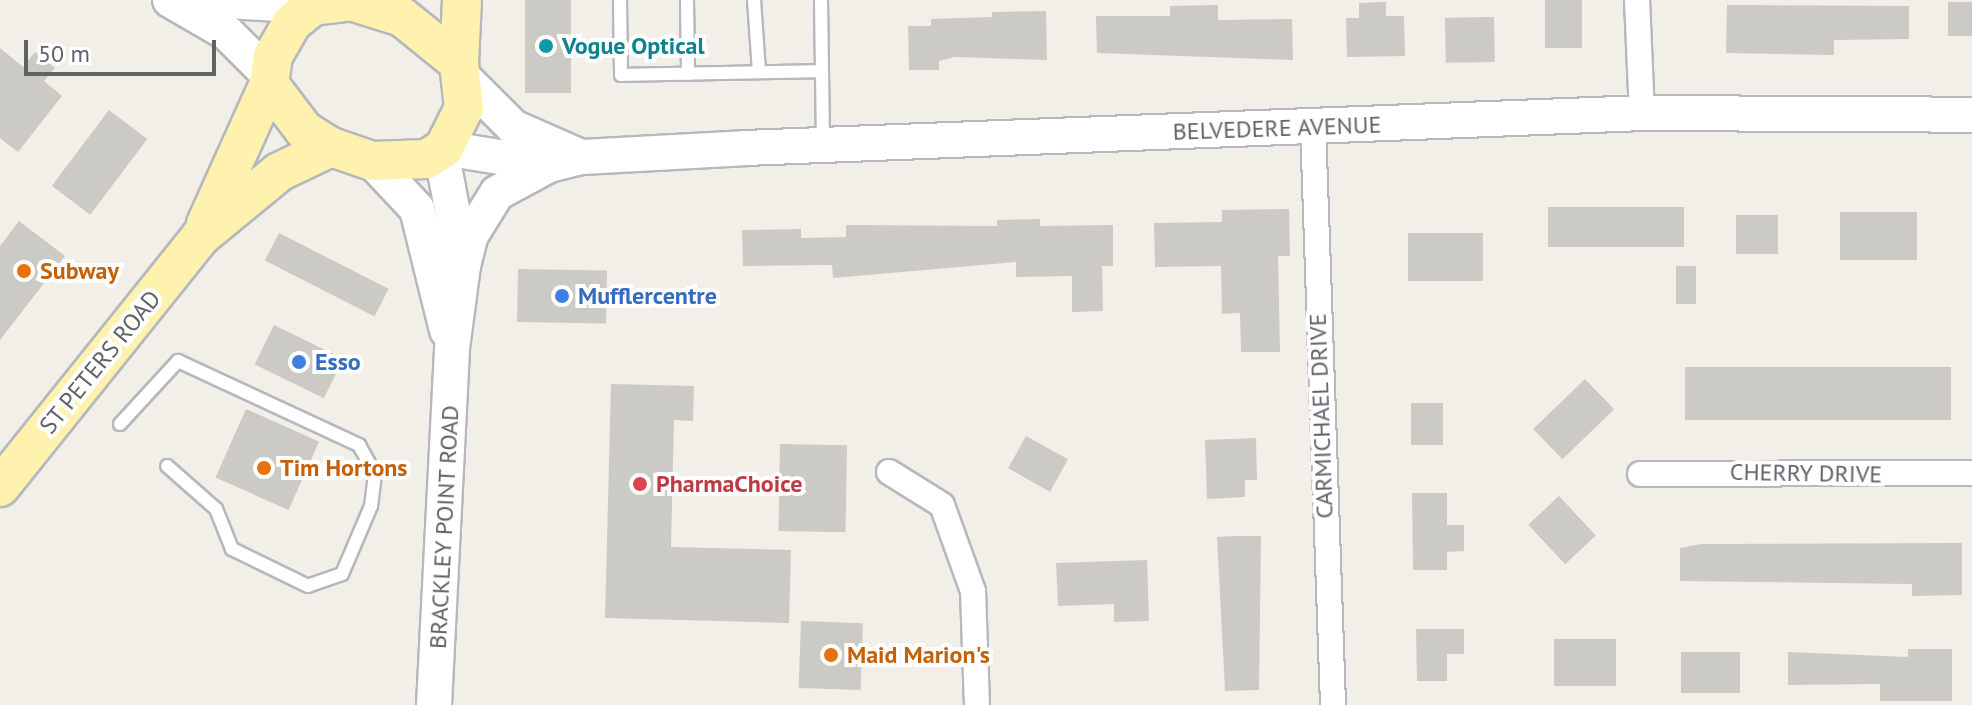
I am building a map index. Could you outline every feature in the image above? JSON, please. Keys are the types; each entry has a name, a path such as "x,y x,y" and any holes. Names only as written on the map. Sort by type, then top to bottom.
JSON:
{"main road":[{"path":"170,0 227,33 269,80 304,130 331,147 372,161 413,162 442,150 464,108 462,0"},
{"path":"210,0 313,6 352,1 402,17 462,71"},
{"path":"269,80 282,37 313,6"},
{"name":"BELVEDERE AVENUE","path":"462,71 513,127 565,161"},
{"name":"ST PETERS ROAD","path":"200,237 269,80"},
{"name":"BELVEDERE AVENUE","path":"442,150 565,161 823,145 1642,113 1972,115"},
{"name":"ST PETERS ROAD","path":"4,474 200,237 279,172 331,147"},
{"name":"BRACKLEY POINT ROAD","path":"434,705 452,348 463,266 442,150"},
{"name":"BRACKLEY POINT ROAD","path":"372,161 417,209 452,348"},
{"path":"463,266 471,235 497,193 565,161"}],"street":[{"path":"1637,0 1642,113"},
{"name":"CARMICHAEL DRIVE","path":"1313,126 1333,705"},
{"path":"889,472 942,505 973,591 977,705"},
{"name":"CHERRY DRIVE","path":"1640,474 1972,473"}],"lane":[{"path":"620,0 621,75 822,71"},
{"path":"687,0 688,74"},
{"path":"754,0 759,72"},
{"path":"821,0 823,145"},
{"path":"120,424 178,361 359,445 375,474 371,506 342,574 308,586 232,549 216,509 167,466"}],"building":[{"name":"Vogue Optical","path":"525,0 571,0 571,93 525,93"},
{"path":"1545,0 1582,0 1582,48 1545,48"},
{"path":"1386,2 1386,16 1404,16 1405,56 1347,57 1346,18 1359,18 1359,3"},
{"path":"1948,2 1972,2 1972,36 1948,36"},
{"path":"1218,5 1218,20 1292,19 1293,60 1097,53 1096,16 1170,16 1170,6"},
{"path":"1727,5 1909,6 1909,39 1834,40 1834,55 1726,53"},
{"path":"1046,11 1047,60 955,57 939,61 939,70 909,70 908,26 931,26 931,19 992,17 992,12"},
{"path":"1494,17 1495,62 1446,63 1445,18"},
{"path":"0,48 23,67 35,52 55,68 44,81 62,96 18,152 0,138"},
{"path":"109,110 147,139 90,215 52,186"},
{"path":"1548,207 1684,207 1684,247 1548,247"},
{"path":"1289,209 1290,256 1278,256 1280,352 1241,352 1240,313 1222,314 1221,266 1155,267 1154,223 1222,222 1222,210"},
{"path":"1840,212 1917,212 1917,260 1840,260"},
{"path":"1736,215 1778,215 1778,254 1736,254"},
{"path":"1040,219 1040,226 1113,225 1113,266 1102,266 1103,311 1072,312 1072,276 1016,277 1016,262 833,278 832,265 743,266 742,230 801,229 801,238 846,237 846,225 997,226 997,220"},
{"path":"19,221 65,256 0,340 0,246"},
{"path":"279,233 389,289 375,316 265,261"},
{"path":"1408,233 1483,233 1483,281 1408,281"},
{"path":"1676,266 1696,266 1696,304 1676,304"},
{"name":"Mufflercentre","path":"518,269 607,271 606,324 517,322"},
{"name":"Esso","path":"274,325 343,359 324,398 255,365"},
{"path":"1685,367 1951,367 1951,420 1685,420"},
{"path":"1585,379 1614,409 1562,459 1533,429"},
{"name":"PharmaChoice","path":"611,384 694,386 693,421 674,420 671,547 791,550 789,623 605,618"},
{"path":"1411,403 1443,403 1443,445 1411,445"},
{"name":"Tim Hortons","path":"246,409 319,442 289,510 215,478"},
{"path":"1026,436 1068,459 1050,492 1008,468"},
{"path":"1256,438 1257,480 1245,480 1245,497 1207,499 1205,440"},
{"path":"780,444 847,445 845,532 778,531"},
{"path":"1412,493 1447,493 1447,525 1464,525 1464,551 1447,552 1447,570 1413,570"},
{"path":"1559,496 1596,535 1565,564 1528,525"},
{"path":"1261,536 1259,690 1225,691 1217,537"},
{"path":"1962,543 1962,595 1912,596 1912,584 1680,581 1680,548 1701,544"},
{"path":"1147,560 1149,621 1114,622 1114,604 1058,606 1056,563"},
{"name":"Maid Marion's","path":"801,621 863,623 861,690 799,688"},
{"path":"1416,629 1464,629 1464,654 1447,654 1447,681 1417,681"},
{"path":"1554,639 1616,639 1616,686 1554,686"},
{"path":"1908,649 1952,649 1952,701 1880,701 1880,684 1788,685 1788,652 1908,657"},
{"path":"1681,652 1740,652 1740,693 1681,693"}],"place":[{"name":"Vogue Optical","path":"546,46"},
{"name":"Subway","path":"24,271"},
{"name":"Mufflercentre","path":"562,296"},
{"name":"Esso","path":"299,362"},
{"name":"Tim Hortons","path":"264,468"},
{"name":"PharmaChoice","path":"640,484"},
{"name":"Maid Marion's","path":"831,655"}]}
